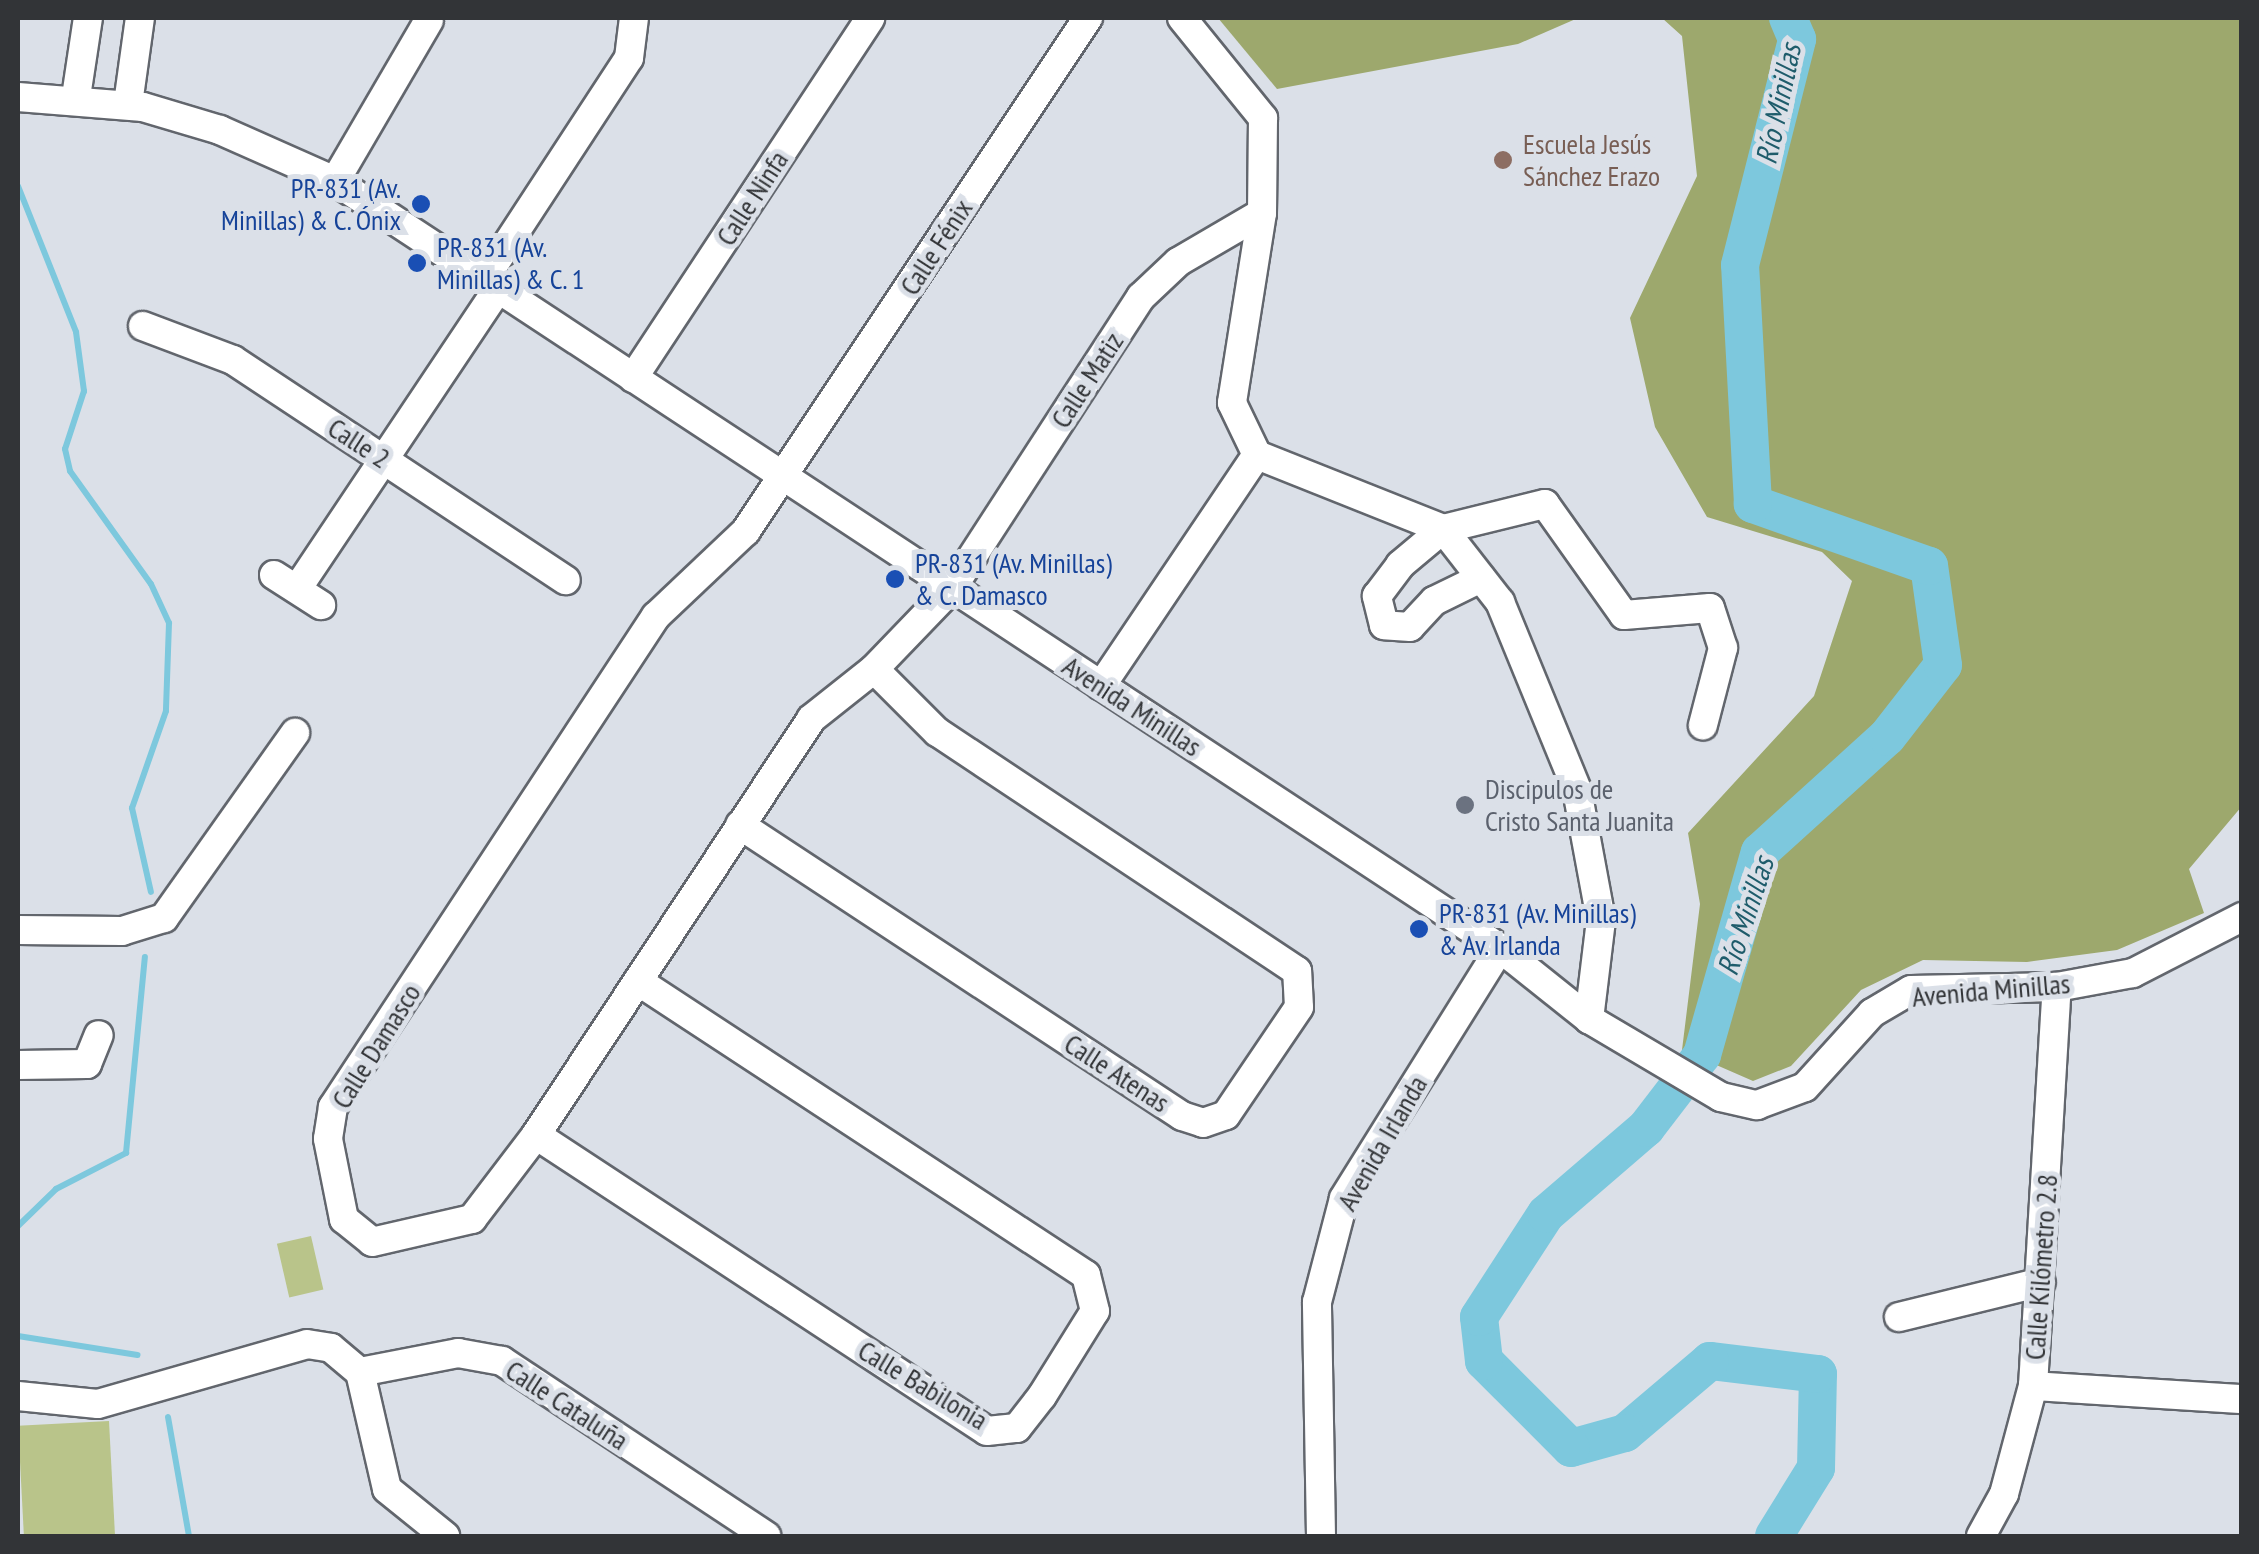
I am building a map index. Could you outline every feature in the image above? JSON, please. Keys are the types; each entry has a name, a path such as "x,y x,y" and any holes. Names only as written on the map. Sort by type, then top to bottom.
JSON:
{"street":[{"path":"76,98 88,18"},
{"path":"128,104 140,18"},
{"path":"321,605 285,582 383,459 629,58 634,18"},
{"name":"Calle Ninfa","path":"634,378 870,18"},
{"name":"Calle Fénix","path":"784,477 1088,18"},
{"path":"1182,18 1263,118 1262,213 1232,403 1257,456 1444,529 1500,602 1577,790 1602,920 1589,1018"},
{"path":"335,181 429,20"},
{"name":"Avenida Minillas","path":"18,98 76,98 128,104 220,130 335,181 1500,948 1589,1018 1721,1097 1757,1106 1805,1087 1872,1013 1911,990 2058,987 2132,972 2212,938 2242,917"},
{"name":"Calle Matiz","path":"952,588 1141,297 1178,262 1262,213"},
{"name":"Calle 2","path":"143,326 233,360 566,580"},
{"path":"1101,686 1257,456"},
{"name":"Calle Damasco","path":"784,477 746,531 656,616 333,1107 328,1138 344,1219 372,1242 472,1219 536,1135 811,719 874,669 952,588"},
{"path":"1481,578 1434,601 1410,627 1384,626 1377,596 1400,565 1444,529 1546,504 1624,616 1710,608 1723,648 1703,725"},
{"name":"Calle Atenas","path":"740,824 1182,1116 1203,1124 1226,1115 1299,1007 1297,971 937,732 874,669"},
{"path":"18,930 99,931 164,918 294,733"},
{"name":"Avenida Irlanda","path":"1322,1536 1316,1302 1344,1198 1500,948"},
{"name":"Calle Babilonia","path":"536,1135 986,1430 1016,1428 1042,1396 1095,1312 1086,1275 638,981"},
{"name":"Calle Kilómetro 2.8","path":"1981,1536 2004,1494 2033,1386 2058,987"},
{"path":"18,1064 87,1064 99,1035"},
{"path":"1899,1317 2042,1282"},
{"path":"18,1396 98,1404 308,1344 331,1348 360,1372 387,1488 441,1536"},
{"name":"Calle Cataluña","path":"360,1372 458,1354 502,1361 766,1536"},
{"path":"2033,1386 2242,1399"}],"green space":[{"path":"1218,18 1578,18 1518,44 1277,89"},
{"path":"1662,18 2241,18 2242,806 2189,869 2204,913 2117,950 2027,962 1923,960 1861,990 1791,1066 1753,1081 1682,1050 1700,904 1688,833 1814,696 1852,581 1822,552 1707,517 1655,427 1630,318 1697,176 1682,36"},
{"path":"311,1236 323,1290 289,1297 277,1244"},
{"path":"109,1421 115,1536 24,1536 18,1426"}],"waterway":[{"name":"Río Minillas","path":"1774,1536 1816,1468 1818,1374 1710,1361 1625,1433 1571,1448 1484,1361 1479,1317 1546,1214 1646,1128 1702,1055 1760,852 1887,737 1943,665 1929,566 1753,504 1740,265 1797,39 1788,18"},
{"path":"18,186 76,332 84,391 65,449 70,471 151,584 169,623 166,711 132,808 151,892"},
{"path":"18,1226 56,1189 126,1153 145,957"},
{"path":"18,1336 138,1355"},
{"path":"168,1417 189,1536"}],"place":[{"name":"Escuela Jesús Sánchez Erazo","path":"1503,160"},
{"name":"PR-831 (Av. Minillas) & C. Ónix","path":"421,204"},
{"name":"PR-831 (Av. Minillas) & C. 1","path":"417,263"},
{"name":"PR-831 (Av. Minillas) & C. Damasco","path":"895,579"},
{"name":"Discipulos de Cristo Santa Juanita","path":"1465,805"},
{"name":"PR-831 (Av. Minillas) & Av. Irlanda","path":"1419,929"}]}
